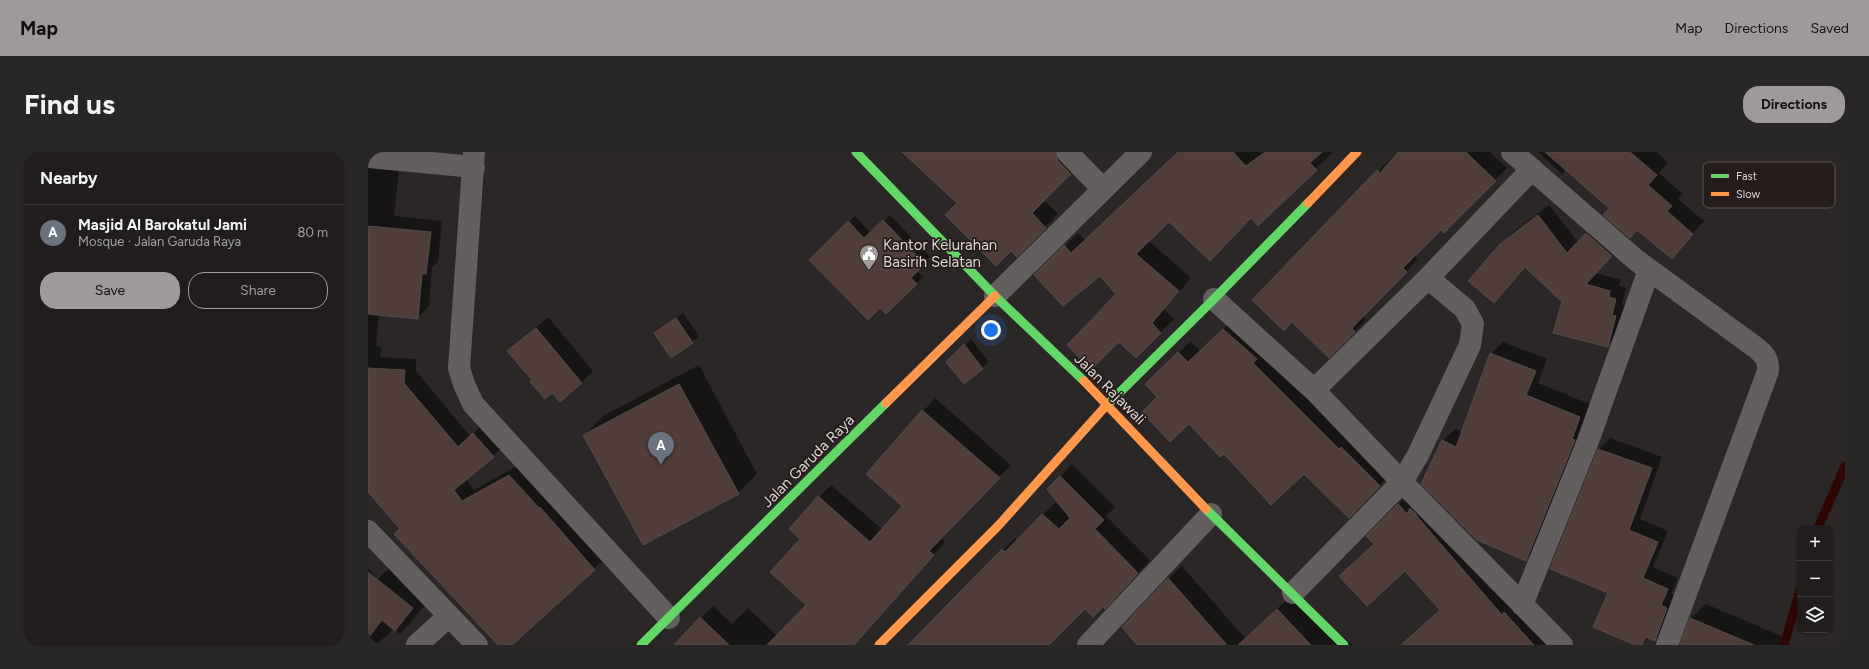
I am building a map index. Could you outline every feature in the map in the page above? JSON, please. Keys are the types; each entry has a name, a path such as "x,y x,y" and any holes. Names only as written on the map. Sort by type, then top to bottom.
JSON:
{"street":[{"name":"Jalan Rajawali","path":"856,152 995,296 1107,404 1211,514 1293,593 1344,645"},
{"path":"1067,152 1103,188"},
{"path":"995,296 1141,152"},
{"path":"879,645 998,526 1107,404 1214,299 1357,152"},
{"path":"1512,152 1648,270 1755,346 1765,355 1768,362 1768,371 1667,645"},
{"path":"368,157 474,159 459,368 464,384 473,404 669,618"},
{"path":"1314,390 1428,278 1532,169"},
{"path":"1522,605 1588,441 1648,270"},
{"path":"1293,593 1402,482 1421,448 1470,345 1472,324 1465,309 1428,278"},
{"name":"Jalan Garuda Raya","path":"641,645 995,296"},
{"path":"1214,299 1314,390 1562,645"},
{"path":"1099,641 1211,514"},
{"path":"368,531 477,645"},
{"path":"417,645 449,616"}],"building":[{"path":"902,152 1055,152 1058,161 1071,174 1032,213 1046,228 1017,257 1011,251 996,266 945,215 957,203"},
{"path":"1178,152 1233,152 1246,166 1265,152 1322,152 1310,163 1317,170 1258,226 1251,218 1210,261 1169,222 1136,254 1179,291 1152,323 1161,333 1136,358 1119,342 1091,370 1067,345 1116,294 1100,276 1063,306 1034,275 1064,245 1071,253"},
{"path":"1398,152 1466,152 1496,181 1444,233 1441,230 1403,268 1407,272 1352,328 1355,332 1329,358 1292,322 1284,331 1252,300 1377,170 1380,173"},
{"path":"1545,152 1630,152 1657,175 1648,185 1672,206 1667,211 1693,234 1672,259 1637,230 1630,238 1603,215 1609,208"},
{"path":"1538,215 1567,253 1586,233 1612,256 1586,284 1610,291 1609,297 1616,299 1612,315 1616,316 1608,347 1553,333 1562,302 1525,267 1494,303 1468,281 1500,244"},
{"name":"Kantor Kelurahan Basirih Selatan","path":"883,220 925,264 911,278 917,284 886,314 880,308 868,320 809,260 848,221 864,238"},
{"path":"368,226 431,232 426,274 422,274 418,319 368,314"},
{"path":"676,318 693,343 671,358 654,333"},
{"path":"536,328 582,383 560,402 552,393 545,399 530,382 532,380 507,351"},
{"path":"1223,329 1257,359 1253,363 1339,449 1341,447 1380,486 1349,518 1304,474 1271,505 1224,454 1220,457 1189,424 1170,442 1142,412 1157,397 1145,384 1178,352 1188,362"},
{"path":"964,344 983,369 964,384 946,362"},
{"path":"1490,353 1536,371 1526,395 1580,417 1572,439 1575,440 1526,561 1477,540 1421,484 1442,440 1456,447"},
{"path":"368,368 405,370 404,383 458,447 473,433 494,457 454,490 462,501 509,475 539,508 540,507 595,570 512,645 498,645 394,534 400,529 368,492"},
{"path":"679,384 739,494 643,545 583,435"},
{"path":"922,410 1000,478 929,551 934,555 854,645 767,645 806,605 770,572 800,539 789,529 818,496 870,542 902,506 866,474"},
{"path":"1598,449 1652,468 1629,530 1658,542 1643,578 1668,589 1661,605 1667,608 1655,641 1646,637 1642,645 1635,645 1593,627 1608,593 1550,569"},
{"path":"1060,476 1104,520 1095,529 1138,573 1105,609 1103,607 1093,617 1085,609 1049,645 908,645 1002,549 1005,552 1042,514 1059,529 1070,518 1047,489"},
{"path":"1398,504 1407,514 1410,508 1417,515 1415,514 1502,615 1504,612 1534,645 1401,645 1440,610 1405,571 1367,606 1339,576 1374,544 1366,536"},
{"path":"368,572 413,608 395,631 382,620 368,638"},
{"path":"1168,578 1227,645 1137,645 1122,627"},
{"path":"1277,609 1311,645 1238,645"},
{"path":"700,617 729,645 674,645"},
{"path":"1690,618 1754,645 1680,645"}],"waterway":[{"path":"1819,525 1845,466"},
{"path":"1784,645 1798,597"}],"traffic: fast":[{"path":"856,152 995,296 1084,381"},
{"path":"1104,408 1308,203"},
{"path":"641,645 886,403"},
{"path":"1206,509 1344,645"}],"traffic: slow":[{"path":"1308,203 1357,152"},
{"path":"886,403 995,296"},
{"path":"1084,381 1206,509"},
{"path":"879,645 998,526 1104,408"}],"place":[{"name":"Kantor Kelurahan Basirih Selatan","path":"869,271"},
{"name":"Masjid Al Barokatul Jami","path":"661,465"}]}
